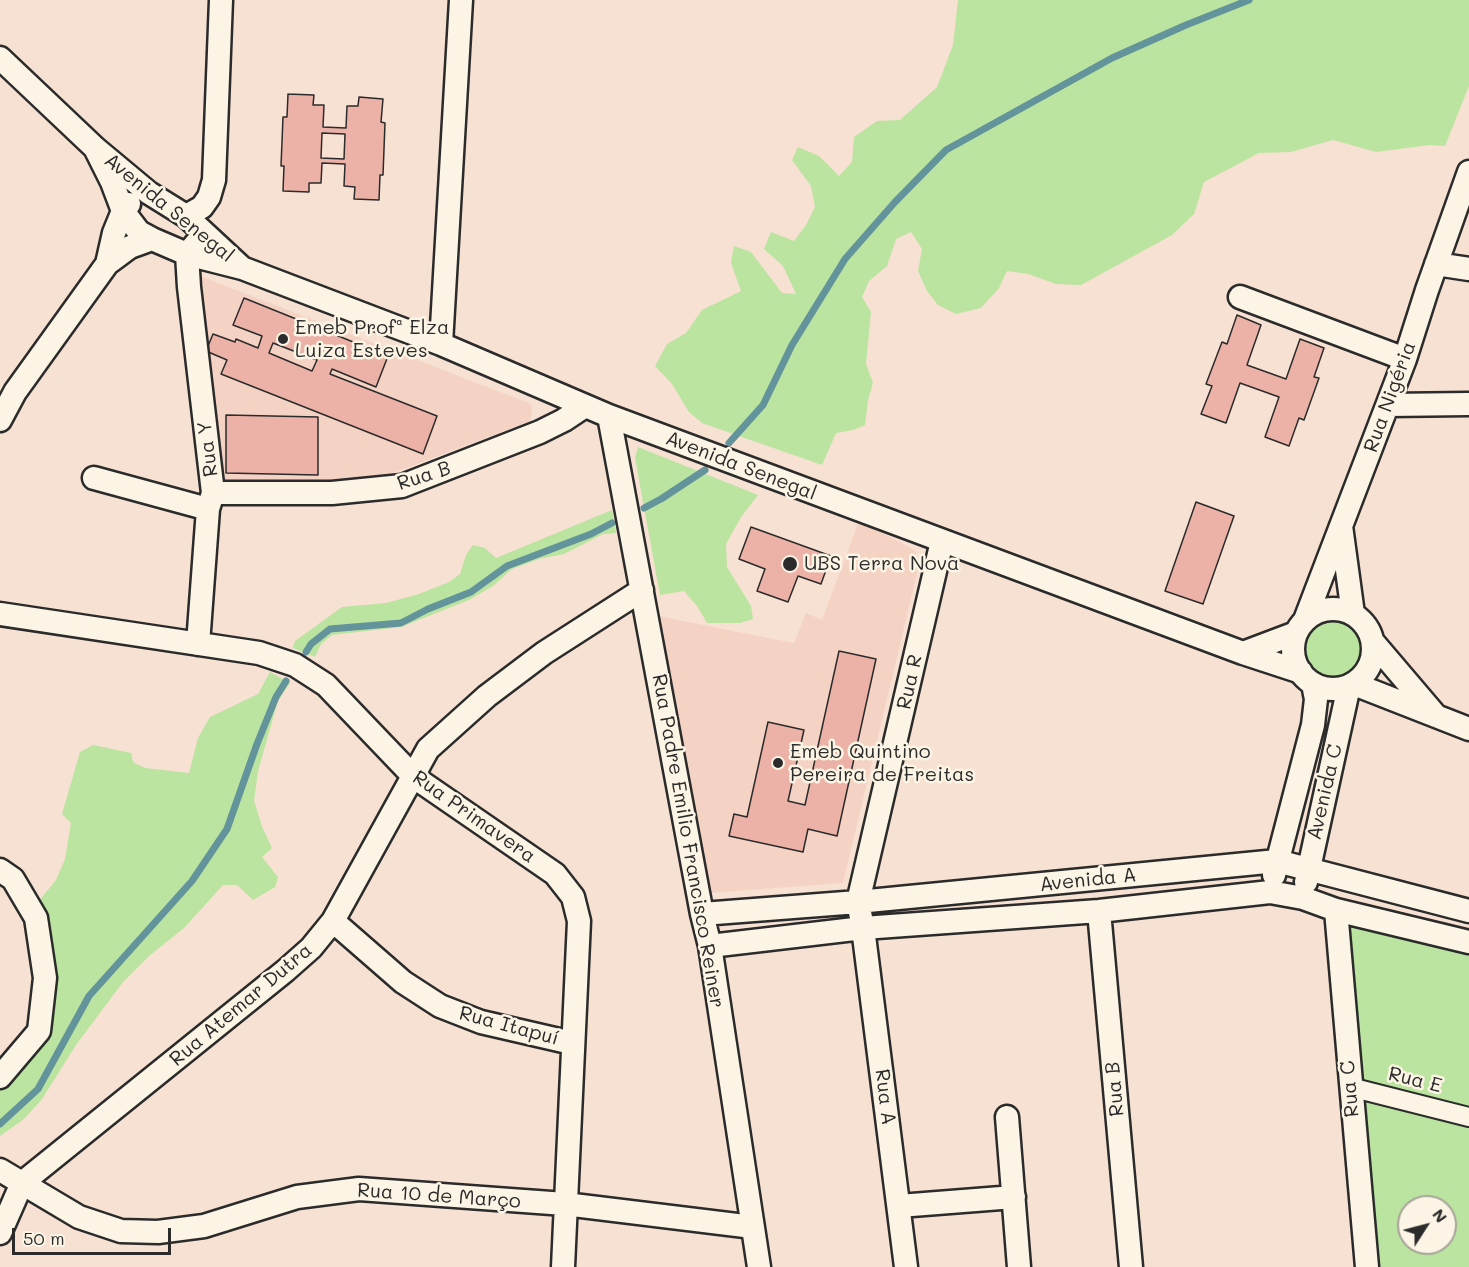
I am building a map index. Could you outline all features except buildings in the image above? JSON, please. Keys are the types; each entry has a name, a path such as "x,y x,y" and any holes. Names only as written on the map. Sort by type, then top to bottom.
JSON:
{"street":[{"path":"186,216 202,207 209,196 214,180 221,0"},
{"path":"441,344 461,0"},
{"name":"Avenida Senegal","path":"0,58 95,148 150,193 186,216 242,268"},
{"name":"Avenida Senegal","path":"95,148 123,211 139,232 152,239 187,254 242,268 441,344 609,416 1307,678"},
{"name":"Rua Nigéria","path":"1307,678 1295,660 1293,646 1388,405 1469,172"},
{"path":"106,264 123,211 136,199 150,193"},
{"path":"187,254 204,234"},
{"path":"0,420 15,392 106,264 130,247 152,239"},
{"name":"Rua Y","path":"187,254 211,501 198,644"},
{"path":"1436,264 1469,269"},
{"path":"1240,297 1405,359"},
{"path":"1388,405 1469,404"},
{"name":"Rua B","path":"94,478 211,501 402,486 540,432 585,406"},
{"name":"Rua Padre Emilio Francisco Reiner","path":"609,416 702,914 710,946 759,1267"},
{"path":"1341,525 1353,614"},
{"name":"Rua R","path":"863,928 858,902 942,541"},
{"name":"Rua Atemar Dutra","path":"0,1233 22,1183 311,948 333,921 428,749 487,696 544,653 642,590"},
{"path":"1244,653 1301,626 1320,611 1337,609 1353,614 1366,626 1373,642 1437,717"},
{"name":"Rua Primavera","path":"0,614 259,653 295,665 326,685 414,777 555,874 573,897 579,921 563,1267"},
{"path":"1352,685 1366,673 1373,658 1373,642"},
{"path":"1307,678 1326,689 1352,685 1469,729"},
{"name":"Avenida C","path":"1270,892 1313,725 1316,699 1307,678"},
{"name":"Avenida C","path":"1303,898 1308,868 1352,685"},
{"name":"Avenida A","path":"702,914 858,902 1277,861 1469,911"},
{"path":"0,870 13,879 36,918 45,978 39,1030 0,1077"},
{"name":"Avenida A","path":"710,946 863,928 1099,911 1270,892 1303,898 1336,910 1469,942"},
{"name":"Rua C","path":"1336,910 1367,1267"},
{"name":"Rua B","path":"1099,911 1131,1267"},
{"name":"Rua Itapuí","path":"333,921 404,982 440,1006 481,1022 572,1044"},
{"name":"Rua A","path":"863,928 906,1267"},
{"name":"Rua E","path":"1350,1087 1469,1117"},
{"path":"1007,1117 1019,1267"},
{"name":"Rua 10 de Março","path":"0,1170 79,1217 121,1231 159,1232 204,1226 297,1197 359,1189 565,1204 753,1227"},
{"path":"899,1206 1014,1197"}],"shaded area":[{"name":"Emeb Profª Elza Luiza Esteves","path":"195,274 531,404 530,421 391,474 331,481 218,481"},
{"name":"Emeb Quintino Pereira de Freitas","path":"859,521 915,550 919,565 843,883 708,893 658,616 794,643 806,613 822,620"}],"green space":[{"path":"958,0 1469,0 1469,86 1445,146 1429,145 1376,152 1333,140 1291,152 1259,153 1204,182 1194,214 1172,235 1081,285 1056,284 1028,274 1007,271 999,288 981,308 956,314 938,305 927,291 918,271 922,249 911,232 896,239 887,266 869,281 862,297 871,312 866,364 873,383 865,425 836,433 822,465 702,423 689,412 672,384 655,366 667,344 686,333 702,310 741,291 731,263 734,246 751,252 782,293 796,294 783,266 764,249 771,232 794,241 806,225 815,207 811,186 792,160 798,147 819,156 839,176 852,162 854,137 877,121 900,120 937,87 953,45"},
{"path":"638,447 758,495 741,517 726,544 727,567 751,606 753,619 740,623 707,623 697,606 684,591 660,595 635,458"},
{"path":"612,510 616,533 603,534 564,554 539,559 512,569 493,586 469,600 401,627 332,635 321,644 315,657 293,648 295,641 342,607 386,603 419,594 449,582 460,574 466,555 473,545 485,548 496,558"},
{"path":"1333,620 1350,625 1358,633 1363,650 1358,667 1350,675 1333,680 1316,675 1308,667 1303,650 1308,633 1316,625"},
{"path":"270,672 290,683 278,701 258,771 254,801 272,848 262,857 278,877 275,887 253,900 237,885 223,885 184,928 149,956 123,982 76,1045 42,1099 24,1119 0,1136 0,1090 43,1040 56,980 52,943 38,902 56,880 65,859 71,823 62,814 80,752 93,745 131,753 133,762 145,768 189,773 198,738 210,717 258,694"},
{"path":"1349,922 1469,949 1469,1267 1376,1267"}],"waterway":[{"path":"729,443 763,405 792,345 845,259 895,202 946,150 1112,58 1249,0"},
{"path":"644,508 705,470"},
{"path":"306,652 311,644 330,629 401,623 428,609 471,592 507,566 591,534 612,523"},
{"path":"0,1124 38,1089 89,996 192,881 227,829 257,744 276,697 286,681"}],"place":[{"name":"Emeb Profª Elza Luiza Esteves","path":"283,339"},
{"name":"UBS Terra Nova","path":"790,564"},
{"name":"Emeb Quintino Pereira de Freitas","path":"778,763"}]}
